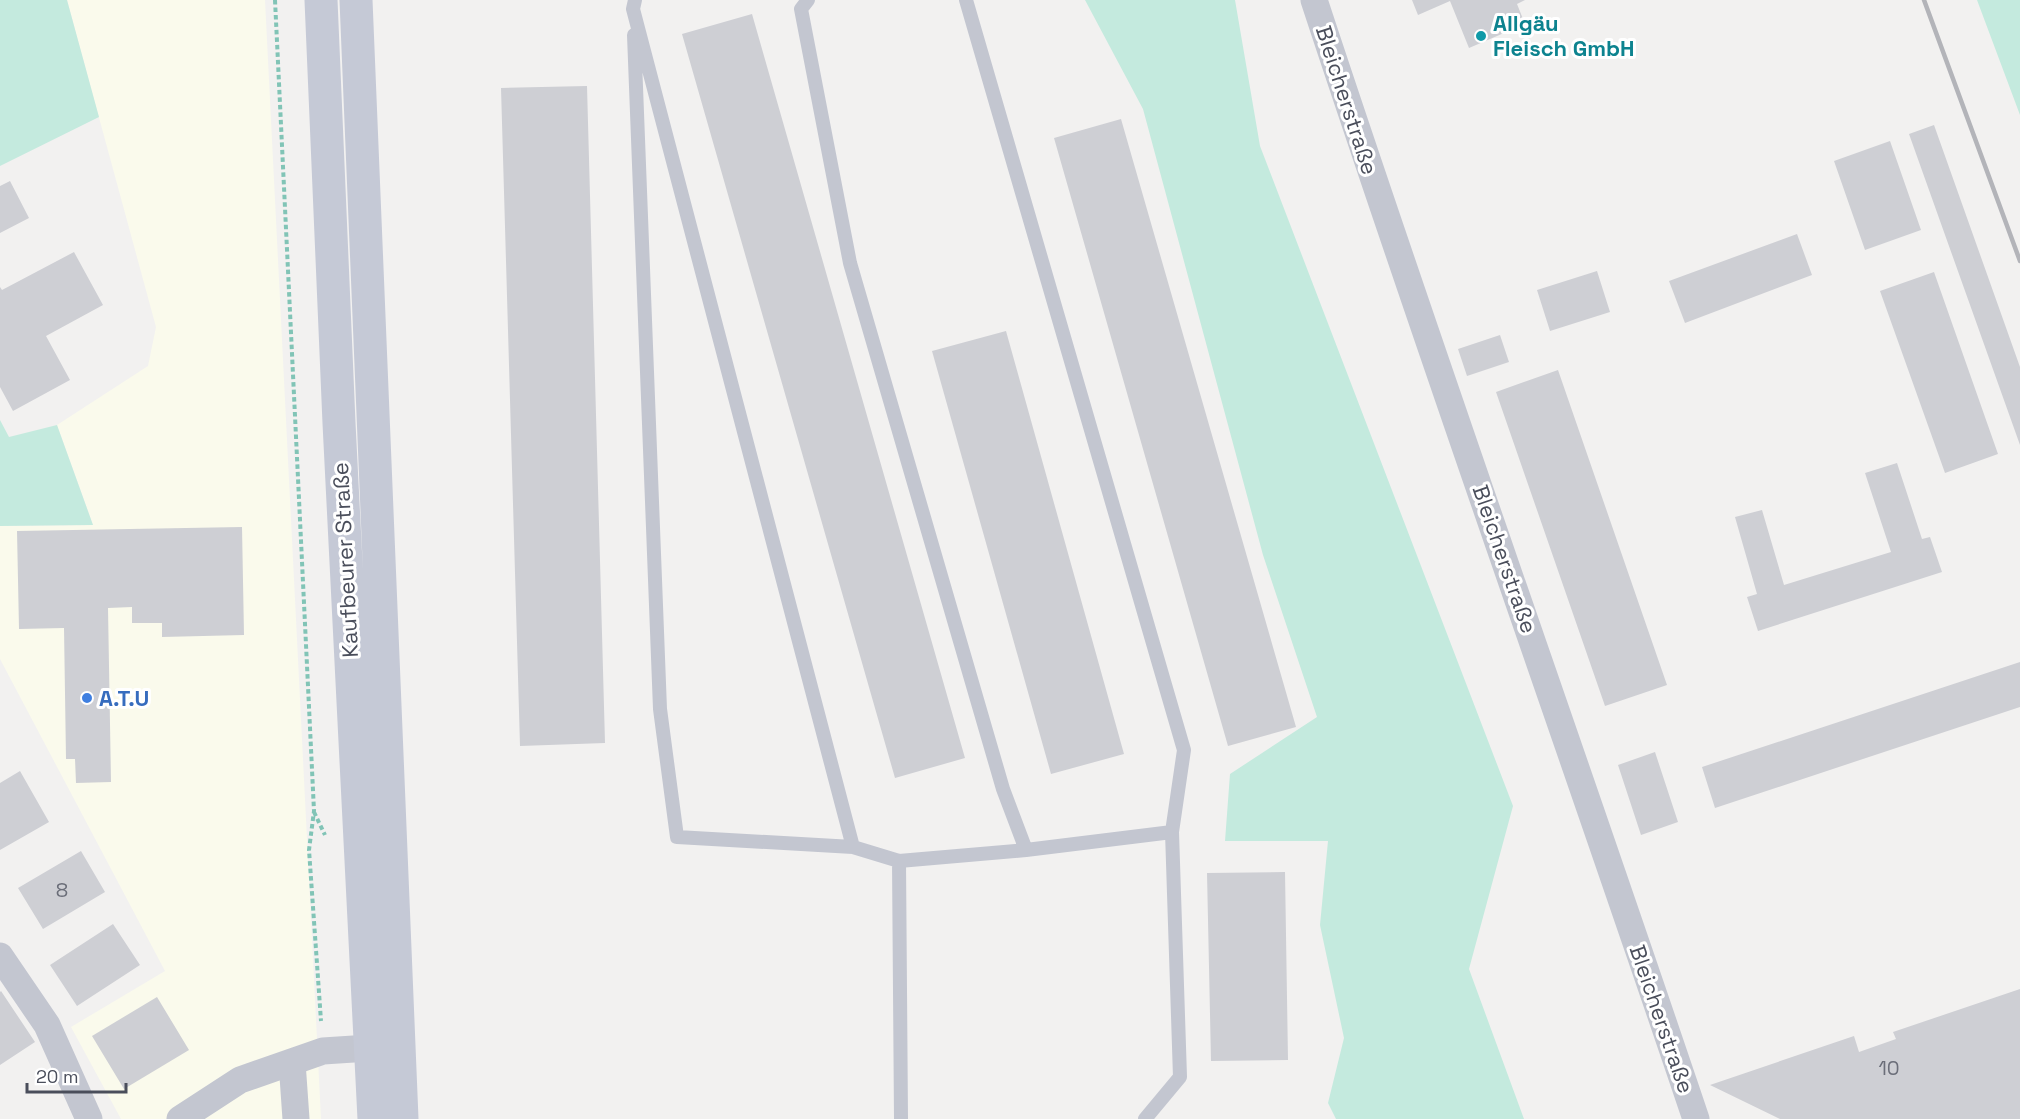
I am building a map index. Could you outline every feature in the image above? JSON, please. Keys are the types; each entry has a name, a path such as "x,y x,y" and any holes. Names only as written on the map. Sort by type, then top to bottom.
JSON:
{"main road":[{"name":"Kaufbeurer Straße","path":"321,0 374,1119"},
{"name":"Kaufbeurer Straße","path":"356,0 402,1119"}],"street":[{"name":"Bleicherstraße","path":"1314,0 1385,215 1566,734 1696,1119"},
{"path":"0,956 47,1025 89,1119"},
{"path":"180,1119 240,1080 323,1052 369,1048"},
{"path":"292,1062 296,1119"}],"lane":[{"path":"966,0 1184,750 1172,832 1180,1077 1145,1119"},
{"path":"801,3 850,263 1003,789 1026,850"},
{"path":"634,4 660,710 677,837 853,847 899,861 1026,850 1172,832"},
{"path":"634,4 853,847"},
{"path":"899,861 901,1119"}],"path":[{"path":"275,0 314,811 309,850 323,1052"}],"shaded area":[{"path":"67,0 265,0 321,1119 121,1119 71,1027 165,971 0,659 0,526 93,525 57,425 148,366 156,327"}],"green space":[{"path":"0,0 67,0 99,117 0,166"},
{"path":"1085,0 1235,0 1260,146 1513,806 1469,969 1524,1119 1336,1119 1328,1103 1344,1038 1320,925 1328,841 1225,841 1230,774 1317,717 1263,555 1143,109"},
{"path":"1977,0 2020,0 2020,115"},
{"path":"0,420 9,437 57,425 93,525 0,526"}],"building":[{"name":"Allgäu Fleisch GmbH","path":"1412,0 1525,0 1517,4 1525,24 1469,48 1450,1 1418,15"},
{"path":"752,14 965,758 895,778 682,34"},
{"path":"587,86 605,743 520,746 501,88"},
{"path":"1121,119 1296,727 1228,746 1054,138"},
{"path":"1934,125 2020,367 2020,445 1909,134"},
{"path":"1890,141 1921,230 1865,250 1834,161"},
{"path":"10,181 29,218 0,233 0,186"},
{"path":"1797,234 1812,275 1685,323 1669,281"},
{"path":"74,252 103,305 46,336 70,380 13,411 0,387 0,287 2,290"},
{"path":"1597,271 1610,312 1550,331 1537,290"},
{"path":"1934,272 1998,454 1945,473 1880,291"},
{"path":"1006,331 1124,754 1051,774 932,351"},
{"path":"1500,335 1509,362 1467,376 1458,349"},
{"path":"1558,370 1667,685 1605,706 1496,392"},
{"path":"1897,463 1922,539 1930,537 1942,572 1758,631 1747,597 1757,594 1735,517 1762,510 1784,585 1891,552 1865,473"},
{"name":"A.T.U","path":"242,527 244,635 162,637 162,623 132,623 132,607 108,608 111,782 76,783 75,759 66,759 64,628 19,629 17,531"},
{"path":"2020,662 2020,707 1715,808 1702,767"},
{"path":"1655,752 1678,822 1641,835 1618,765"},
{"path":"20,771 49,822 0,850 0,783"},
{"path":"81,851 105,892 43,929 18,888"},
{"path":"1285,872 1288,1060 1211,1061 1207,873"},
{"path":"113,924 140,965 77,1006 50,965"},
{"path":"2020,989 2020,1119 1780,1119 1710,1085 1854,1036 1859,1052 1896,1039 1893,1032"},
{"path":"0,992 35,1042 0,1065"},
{"path":"157,997 189,1050 124,1089 92,1036"}],"railway":[{"path":"1924,0 2020,261"}],"place":[{"name":"Allgäu Fleisch GmbH","path":"1481,36"},
{"name":"A.T.U","path":"87,698"}]}
